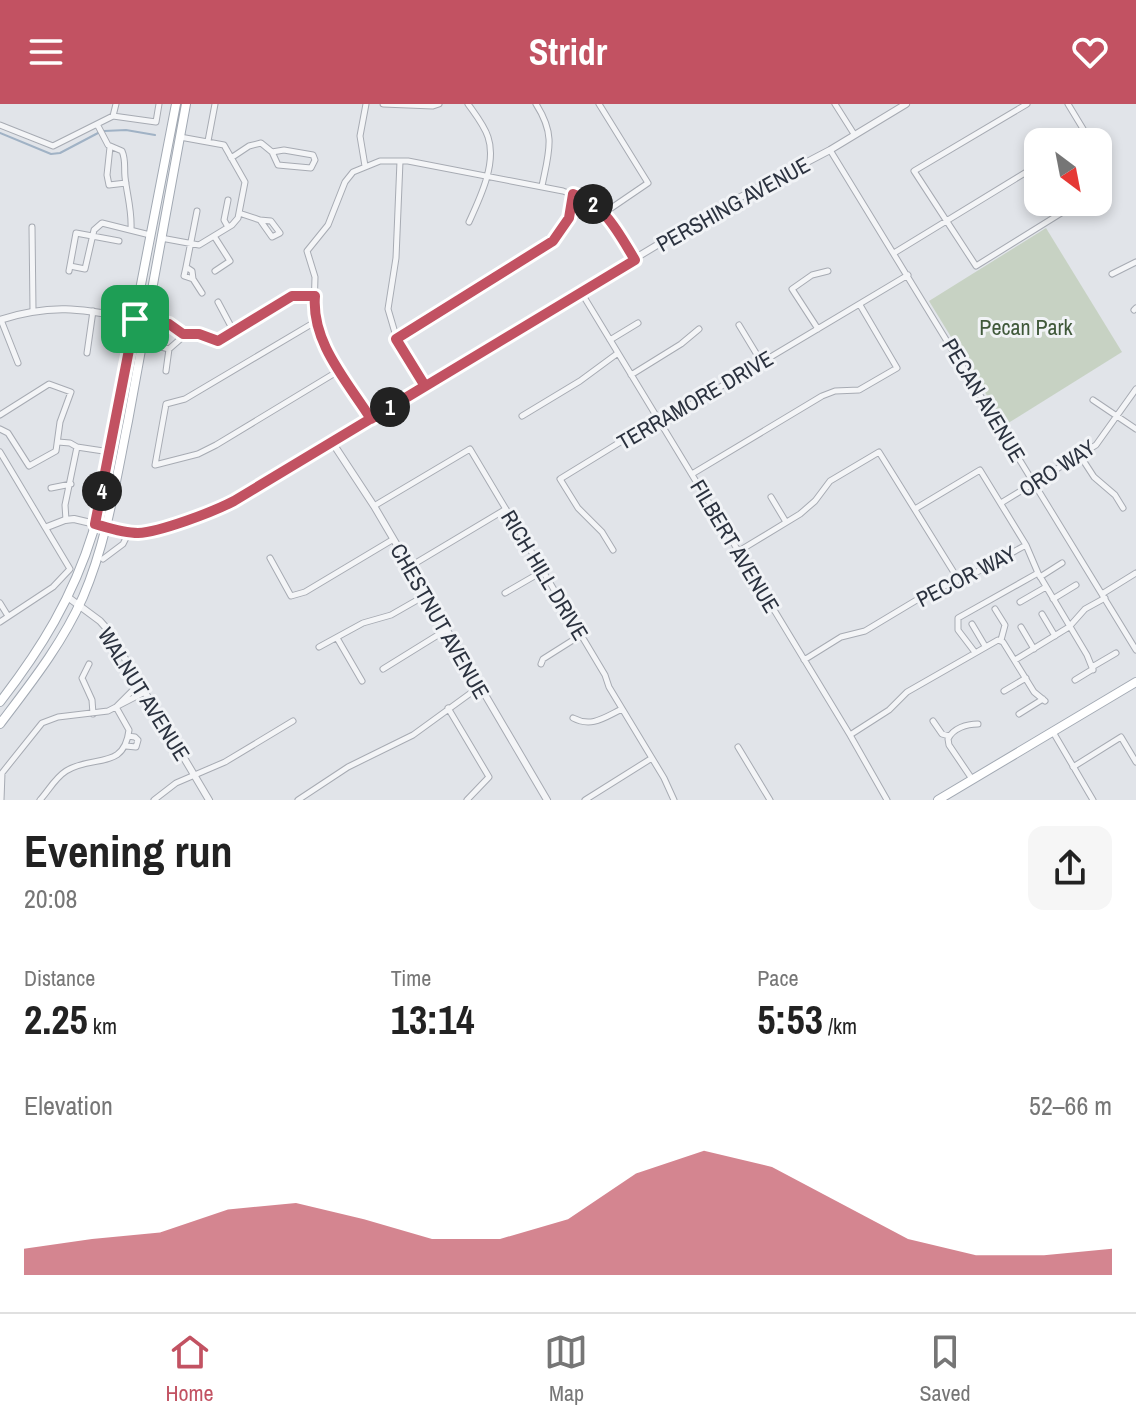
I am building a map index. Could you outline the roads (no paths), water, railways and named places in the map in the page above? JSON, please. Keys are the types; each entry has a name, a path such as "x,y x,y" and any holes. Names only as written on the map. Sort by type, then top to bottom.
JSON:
{"main road":[{"path":"0,724 47,662 79,605 106,527 147,321 176,104"},
{"path":"0,702 38,651 69,598 95,524 135,319 186,104"},
{"path":"938,800 1136,682"}],"street":[{"path":"0,125 53,146 98,127 113,116 116,104"},
{"path":"113,116 156,122 159,104"},
{"path":"208,141 215,104"},
{"path":"365,166 360,136 366,104"},
{"path":"383,104 439,104"},
{"path":"468,104 483,127 490,147 480,198 469,222"},
{"path":"536,104 549,127 551,143 542,186"},
{"path":"599,104 648,183 604,213"},
{"path":"835,104 854,134"},
{"name":"PERSHING AVENUE","path":"47,527 66,520 129,532 150,532 219,509 712,212 830,150 906,104"},
{"path":"1027,104 914,171 976,266 1056,216"},
{"path":"1068,104 1083,128"},
{"path":"98,127 110,147 124,154 132,208 131,229"},
{"path":"119,241 92,236 76,233 69,269 85,269 92,236 102,223 190,245 203,244 238,218 245,187 243,177 224,145 180,137"},
{"path":"231,158 249,146 261,143 272,152 278,165 311,168 315,160 313,155 284,150 272,152"},
{"path":"110,147 109,185 126,183"},
{"name":"PECAN AVENUE","path":"830,150 1136,650"},
{"path":"371,419 320,338 315,322 314,269 307,251 328,225 345,182 365,166 380,161 400,161 573,194 604,213 635,260"},
{"path":"400,161 396,258 388,309 396,339 425,386"},
{"path":"894,253 1024,174"},
{"path":"396,339 553,241 569,218 573,194"},
{"path":"228,200 224,220 228,227"},
{"path":"197,211 184,276 193,279 202,293"},
{"path":"239,213 260,220"},
{"path":"32,227 33,310"},
{"path":"214,236 230,261 215,271"},
{"path":"1112,274 1136,262"},
{"path":"818,329 792,289 812,275 828,271"},
{"name":"TERRAMORE DRIVE","path":"613,550 602,532 578,508 560,479 908,275"},
{"name":"FILBERT AVENUE","path":"581,292 887,800"},
{"path":"18,363 0,320 33,310 60,308 93,311 169,324 185,334 199,334 218,341 292,296 315,296"},
{"path":"218,302 234,332"},
{"path":"692,474 822,396 835,391 859,390 897,368 859,305"},
{"path":"87,353 93,311"},
{"path":"315,322 185,399 166,404 155,465 198,454 216,445 340,370"},
{"path":"610,340 638,323"},
{"path":"739,325 762,363"},
{"path":"631,375 699,329"},
{"path":"166,371 169,349 185,334"},
{"path":"157,346 169,349"},
{"path":"522,416 580,381 618,353"},
{"path":"0,415 49,384 71,392 60,422 56,451 29,466 8,433 0,429"},
{"name":"ORO WAY","path":"1001,503 1081,457 1102,439 1136,389"},
{"path":"1093,400 1136,429"},
{"path":"58,442 110,452"},
{"name":"CHESTNUT AVENUE","path":"332,442 374,506 547,800"},
{"path":"66,520 65,505 77,447"},
{"name":"RICH HILL DRIVE","path":"374,506 470,449 581,635 674,800"},
{"path":"0,452 70,569 53,587 0,622"},
{"path":"739,551 808,508 830,481 879,452 958,579"},
{"path":"1081,457 1094,477 1115,495 1123,508"},
{"name":"PECOR WAY","path":"804,660 841,637 865,631 930,592 1026,545 980,470 915,509"},
{"path":"51,488 71,484"},
{"path":"771,497 786,522"},
{"path":"409,567 506,509"},
{"path":"103,559 124,543 129,532"},
{"path":"270,558 291,596 305,592 392,540"},
{"path":"1026,545 1039,575 1093,669"},
{"path":"971,653 958,630 958,618 1062,563"},
{"path":"505,593 543,571"},
{"path":"1015,660 1069,627 1085,609 1136,573"},
{"path":"1053,599 1076,585"},
{"path":"1020,602 1046,587"},
{"path":"319,647 363,623 391,615 426,595"},
{"name":"WALNUT AVENUE","path":"69,598 106,627 209,800"},
{"path":"0,603 8,616"},
{"path":"995,609 1005,625 1001,640 1034,692 1044,700 1019,714"},
{"path":"1042,614 1055,636"},
{"path":"972,624 985,646"},
{"path":"1021,627 1034,649"},
{"path":"383,669 446,630"},
{"path":"541,664 543,659 581,635"},
{"path":"337,638 362,681"},
{"path":"850,735 889,710 907,692 971,653 1001,640"},
{"path":"1075,680 1116,653"},
{"path":"89,664 82,678 92,700 93,714"},
{"path":"1004,691 1026,678"},
{"path":"116,707 140,683"},
{"path":"298,800 348,767 413,735 479,687"},
{"path":"1,800 2,773 42,723 52,718 108,711 145,692"},
{"path":"40,800 63,773 84,763 113,759 126,746 129,730 116,707"},
{"path":"448,708 489,777 467,800"},
{"path":"573,718 592,723 622,709"},
{"path":"154,800 166,789 225,762 293,721"},
{"path":"933,721 942,734 949,736 967,724 978,724"},
{"path":"1053,732 1093,800"},
{"path":"949,736 949,745 972,779"},
{"path":"1073,767 1121,737 1136,762"},
{"path":"738,747 770,800"},
{"path":"585,800 652,758"}],"waterway":[{"path":"104,131 126,130 155,135"},
{"path":"0,133 51,154 60,153 98,133"}],"park label":[{"name":"Pecan Park","path":"1026,327"}]}
